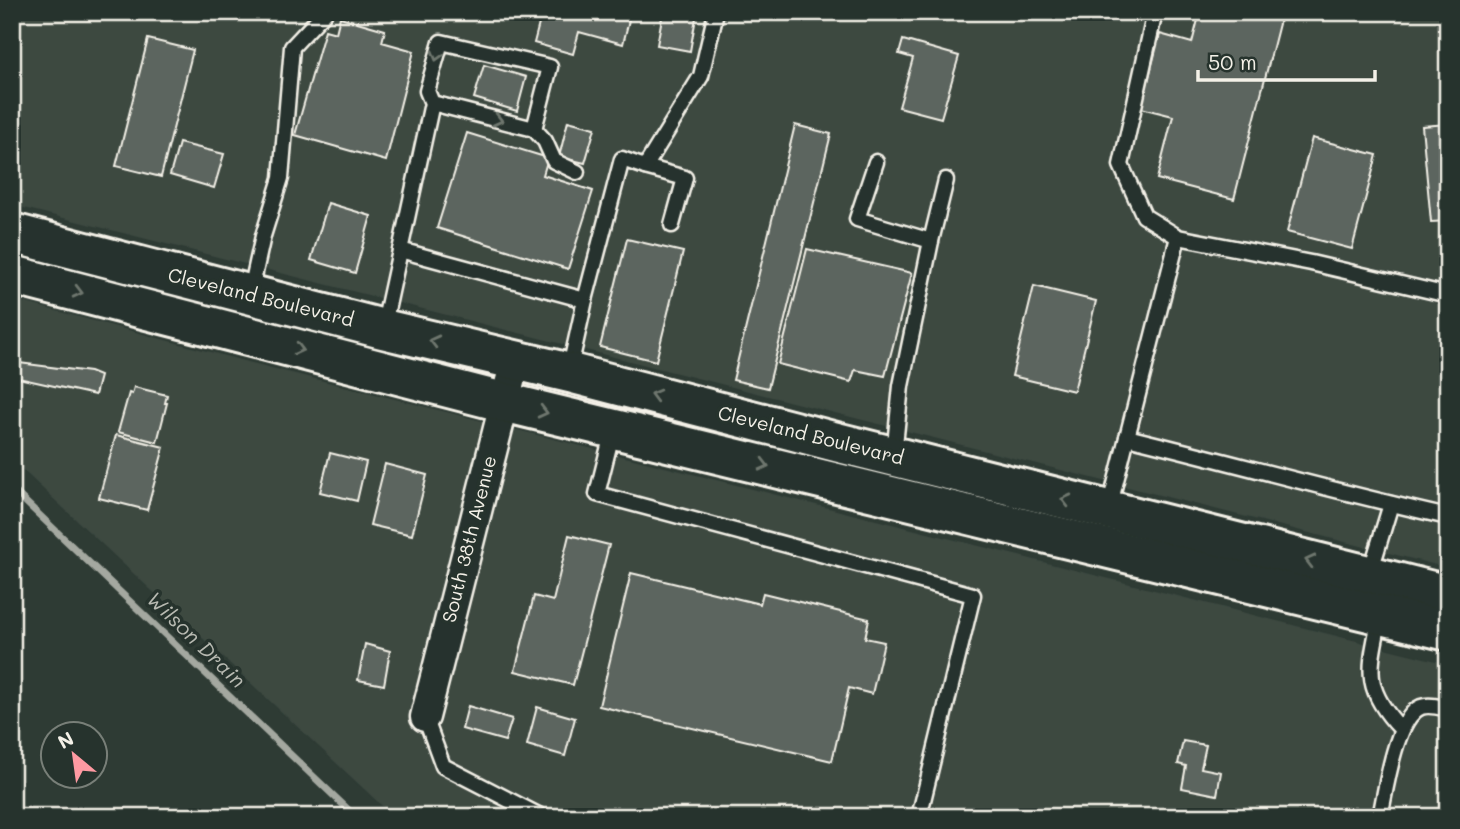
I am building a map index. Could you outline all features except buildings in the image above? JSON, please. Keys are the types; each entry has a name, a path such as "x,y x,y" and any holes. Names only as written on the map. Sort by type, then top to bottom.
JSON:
{"main road":[{"name":"Cleveland Boulevard","path":"12,233 894,457 1104,529"},
{"name":"Cleveland Boulevard","path":"12,275 614,429 1104,529 1374,595 1448,631"},
{"name":"Cleveland Boulevard","path":"1374,595 1448,595"}],"street":[{"name":"South 38th Avenue","path":"425,716 514,361"}],"lane":[{"path":"250,295 263,236 281,178 292,47 325,12"},
{"path":"645,167 701,76 716,12"},
{"path":"1155,12 1121,165 1144,216 1178,237 1311,263 1448,295"},
{"path":"383,329 432,103 427,91 441,42 550,67 534,129"},
{"path":"432,103 534,129 545,141 554,161 577,172"},
{"path":"569,373 622,159 685,178 672,225"},
{"path":"876,162 857,219 931,241"},
{"path":"894,457 901,386 946,180"},
{"path":"1104,529 1178,237"},
{"path":"400,250 585,300"},
{"path":"614,429 597,494 973,594 919,817"},
{"path":"1127,437 1391,505 1448,517"},
{"path":"1391,505 1374,595 1371,676 1380,702 1401,729"},
{"path":"1380,817 1401,729 1410,715 1422,707 1448,709"},
{"path":"425,716 443,766 542,817"}],"shaded area":[{"path":"12,12 1448,12 1448,568 12,205"},
{"path":"12,299 244,361 1448,664 1448,817 394,817 12,460"}],"waterway":[{"name":"Wilson Drain","path":"12,489 356,817"}]}
